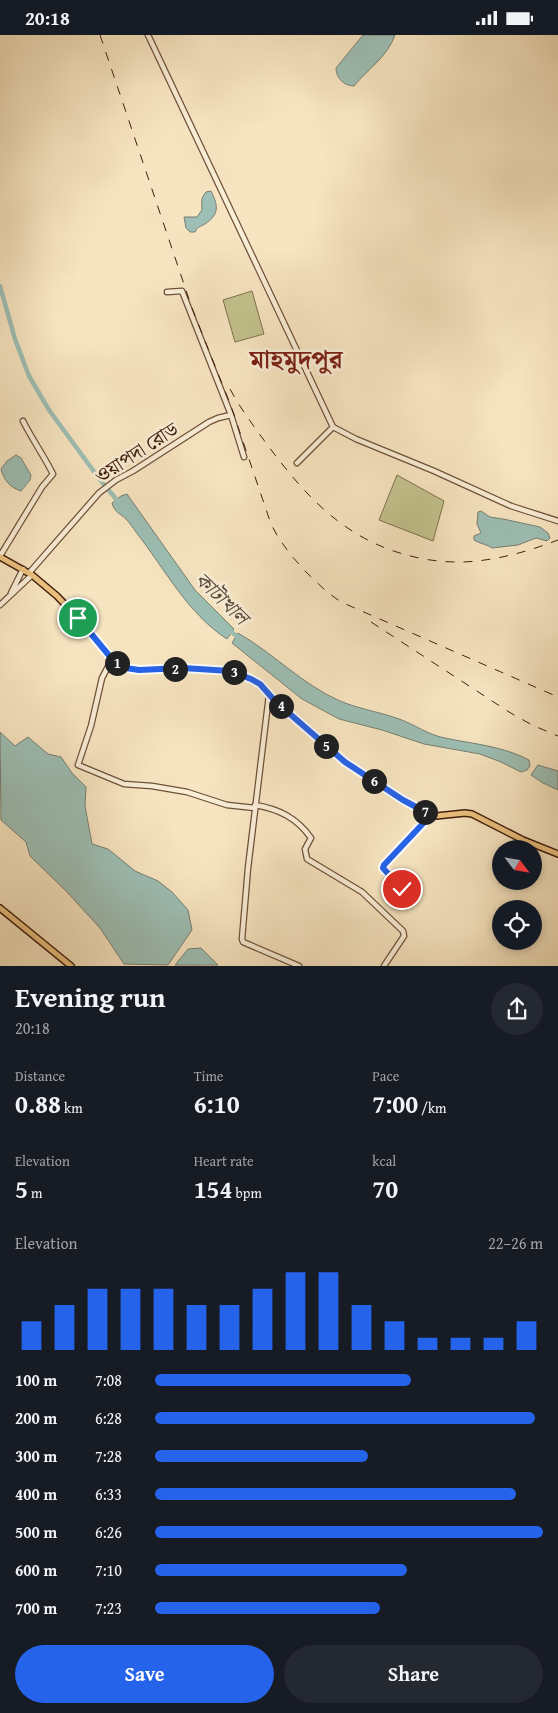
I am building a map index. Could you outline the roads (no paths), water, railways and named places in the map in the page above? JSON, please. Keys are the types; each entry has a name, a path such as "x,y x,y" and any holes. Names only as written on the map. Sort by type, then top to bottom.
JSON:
{"main road":[{"path":"0,556 31,574 57,596 112,659 120,665 139,670 183,668 230,671 242,675 260,684 269,695 345,762 403,800 431,815 472,814 523,840 558,854"},
{"path":"0,908 72,965"}],"street":[{"path":"148,35 333,427 356,439 434,471 510,506 558,521"},
{"path":"167,292 182,291 231,415 244,457"},
{"name":"ওয়াপদা রোড","path":"0,605 31,574 99,493 116,480 214,420 231,415"},
{"path":"0,556 42,487 53,474 23,421"},
{"path":"297,463 333,427"},
{"name":"ওয়াপদা রোড","path":"9,596 23,569"},
{"path":"112,659 102,678 91,725 78,765 124,784 152,786 187,792 227,805 255,806 283,812 312,838 305,849 307,859 362,893 403,931 404,936 384,965"},
{"path":"269,695 255,806 242,939 243,942 299,965"},
{"path":"402,889 383,868 384,865 431,815"}],"water":[{"path":"363,35 395,35 383,56 354,86 350,86 339,78 336,68"},
{"path":"211,191 216,205 213,217 195,232 190,232 186,228 184,217 197,217 202,210 203,197 206,192"},
{"path":"16,455 21,458 31,475 30,480 21,491 8,483 1,469 7,461"},
{"path":"127,494 195,590 234,629 227,639 200,617 177,590 130,524 115,509 112,503"},
{"path":"481,511 490,517 540,527 548,533 550,538 547,541 536,538 518,545 492,548 474,540 474,536 481,533 477,524 478,512"},
{"path":"238,633 313,686 340,701 399,719 439,737 509,751 529,760 530,766 527,770 521,772 480,754 424,744 382,730 339,719 302,699 232,643"},
{"path":"0,732 15,746 28,737 48,754 61,757 72,773 86,787 85,806 92,844 108,849 135,871 158,881 172,892 188,910 192,930 168,965 124,964 100,928 30,856 26,842 1,820"},
{"path":"538,765 558,771 558,790 531,775"},
{"path":"201,948 218,965 175,965 188,949"}],"waterway":[{"name":"কাটাখাল","path":"0,286 15,339 29,376 49,410 120,504"},
{"name":"কাটাখাল","path":"227,629 241,639"}],"railway":[{"path":"100,35 192,308 231,406 271,524 278,537 306,572 327,592 341,602 558,697"},
{"path":"230,389 256,430 298,484 333,517 374,543 424,559 464,562 508,556 558,540"},
{"path":"371,622 509,712 532,725 558,736"}],"district":[{"name":"মাহমুদপুর","path":"296,359"}]}
